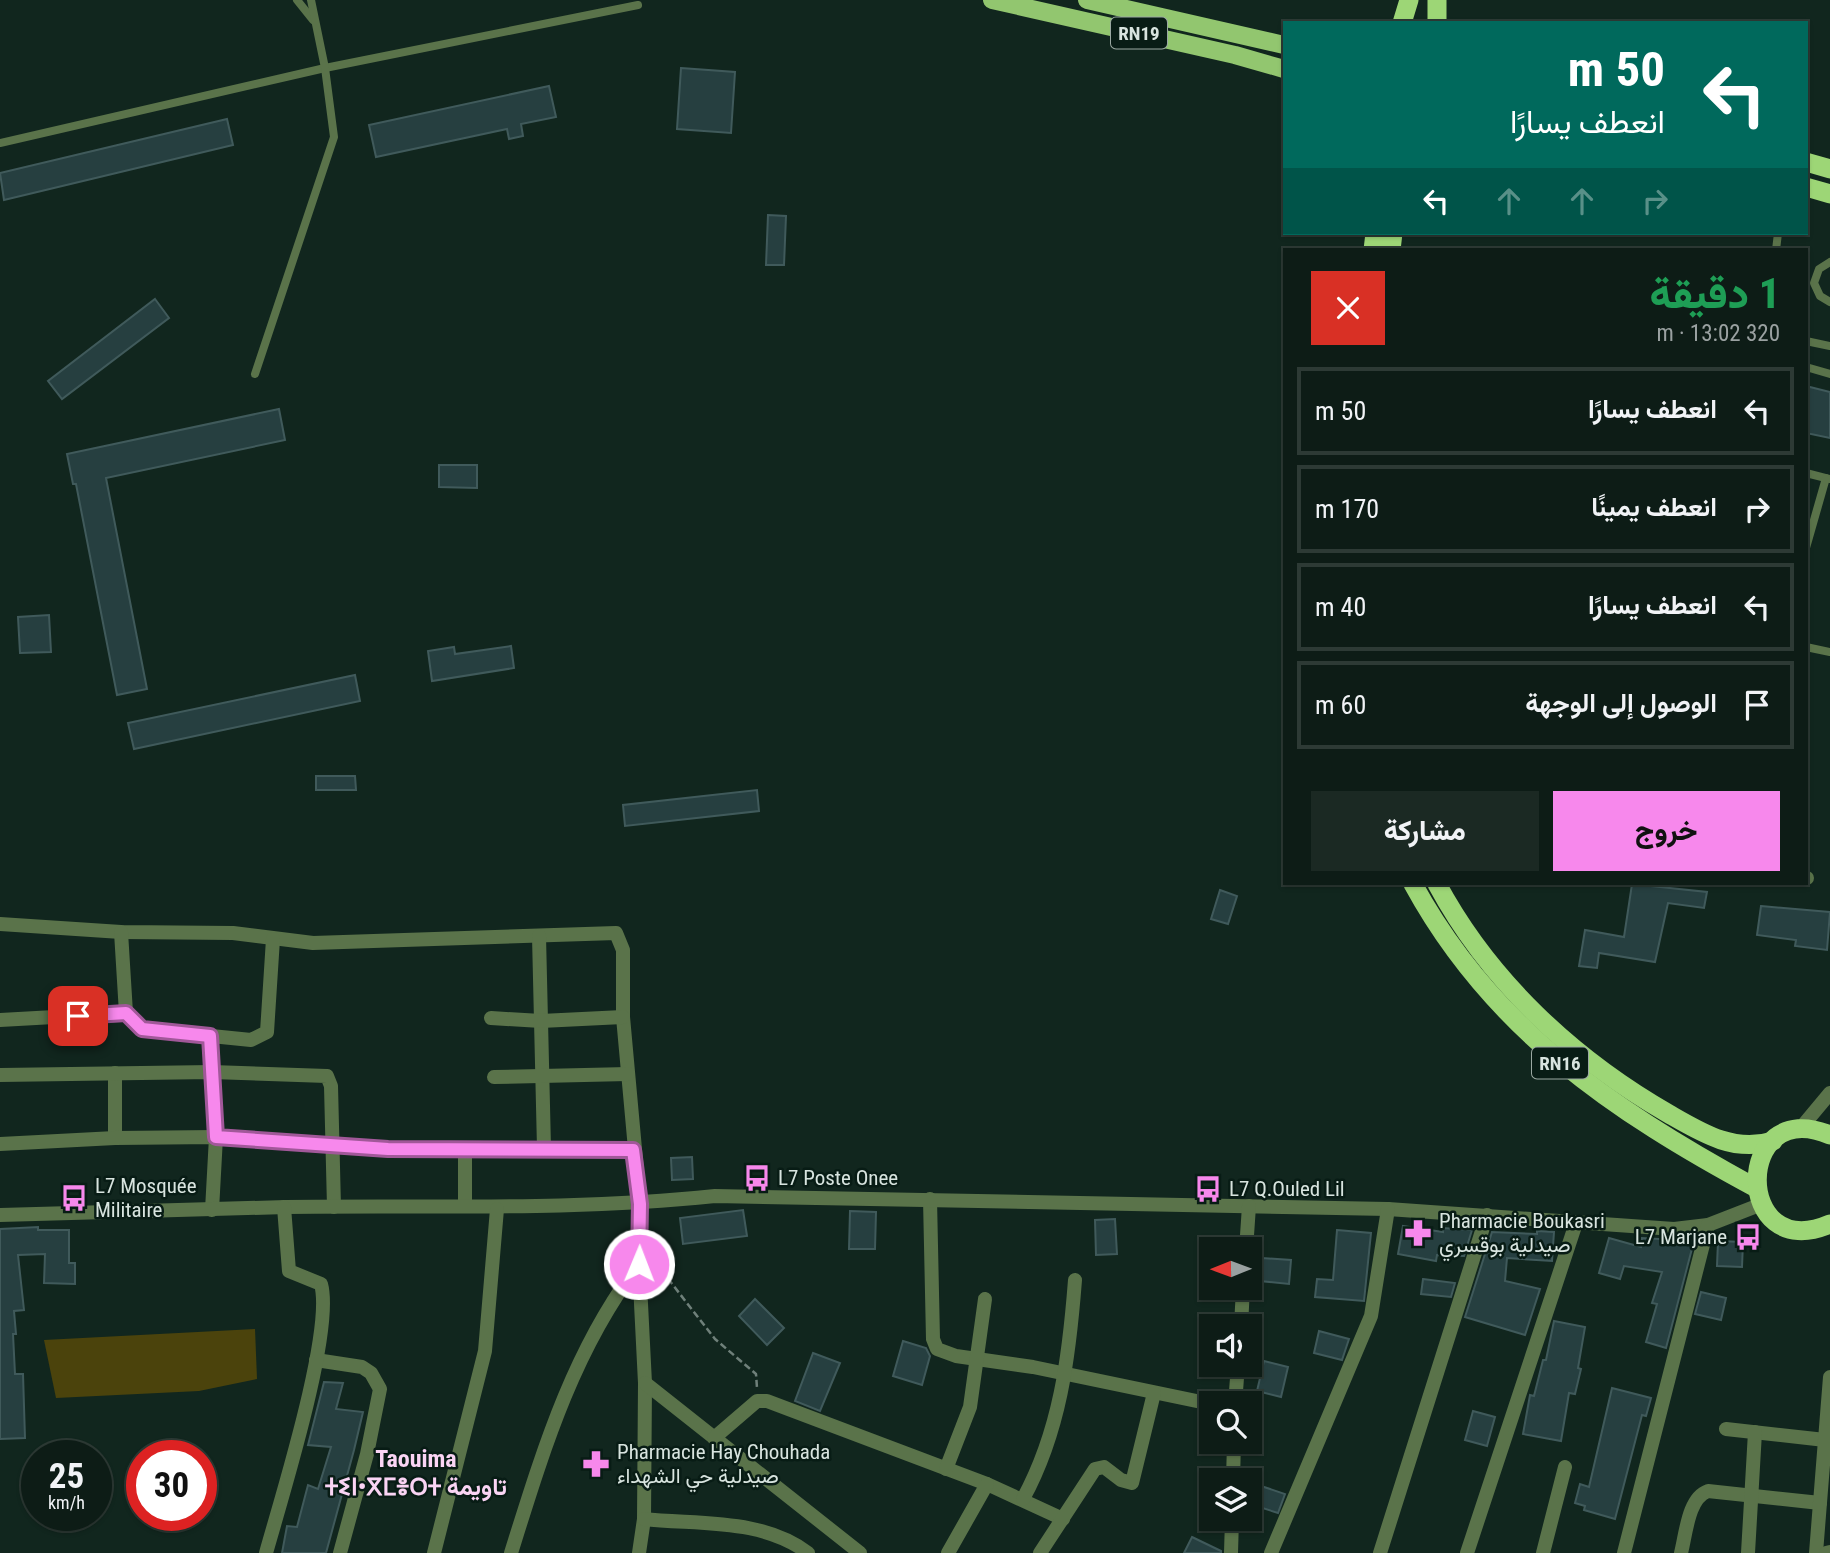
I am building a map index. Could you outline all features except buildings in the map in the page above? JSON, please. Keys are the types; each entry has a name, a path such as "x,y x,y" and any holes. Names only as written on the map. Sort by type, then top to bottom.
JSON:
{"highway":[{"path":"1403,21 1409,0"},
{"path":"1437,0 1437,21"},
{"path":"1808,163 1830,169"},
{"path":"1808,188 1830,194"},
{"name":"RN16","path":"1414,885 1439,926 1479,980 1548,1052 1626,1113 1759,1196 1769,1215 1791,1229 1817,1230 1830,1224"},
{"name":"RN16","path":"1438,885 1458,920 1501,977 1550,1028 1597,1067 1646,1101 1708,1136 1755,1147 1800,1129"},
{"path":"1800,1129 1830,1135"},
{"path":"1759,1196 1758,1162 1773,1141"}],"main road":[{"name":"RN19","path":"992,0 1235,55 1283,69"},
{"name":"RN19","path":"1087,0 1283,45"}],"street":[{"path":"0,924 121,933 233,933 313,943 616,933 623,950 623,1017 640,1204 639,1264 645,1383 644,1519 639,1553"},
{"path":"121,933 126,1013 142,1029 251,1040 267,1032 273,939"},
{"path":"539,936 544,1148"},
{"path":"0,1020 126,1013"},
{"path":"491,1018 541,1021 623,1017"},
{"path":"210,1036 216,1137 212,1210"},
{"path":"0,1075 212,1072 327,1076 331,1086 334,1207"},
{"path":"115,1073 115,1138"},
{"path":"494,1077 628,1074"},
{"path":"1800,1129 1830,1093"},
{"path":"0,1144 115,1138 216,1137 465,1150 633,1150"},
{"path":"465,1150 465,1206"},
{"path":"0,1215 284,1207 465,1206 497,1209 640,1204 715,1196 1388,1209 1674,1229 1708,1225 1759,1196"},
{"path":"930,1199 934,1346 944,1352 1065,1373 1199,1402"},
{"path":"1247,1237 1249,1206"},
{"path":"266,1553 316,1360 324,1296 321,1284 315,1279 289,1271 284,1207"},
{"path":"434,1553 485,1351 497,1209"},
{"path":"1271,1553 1370,1316 1388,1209"},
{"path":"1380,1553 1487,1215"},
{"path":"1467,1553 1576,1223"},
{"path":"1624,1553 1708,1225"},
{"path":"511,1553 568,1385 605,1310 639,1264"},
{"path":"1023,1499 1050,1442 1065,1373 1075,1280"},
{"path":"946,1469 970,1407 979,1359 985,1299"},
{"path":"316,1360 362,1367 371,1373 380,1389 367,1454 340,1553"},
{"path":"1815,1553 1830,1377"},
{"path":"645,1383 860,1553"},
{"path":"1040,1553 1095,1469 1104,1467 1121,1480 1132,1483 1154,1393"},
{"path":"714,1438 757,1401 771,1402 987,1484 1063,1519"},
{"path":"1726,1429 1825,1440"},
{"path":"1748,1553 1755,1432"},
{"path":"1543,1553 1565,1467"},
{"path":"948,1553 987,1484"},
{"path":"1681,1553 1694,1504 1701,1493 1708,1491 1820,1503"},
{"path":"644,1519 758,1529 780,1535 808,1553"},
{"path":"1231,1553 1232,1531"}],"lane":[{"path":"297,0 314,21"},
{"path":"255,374 334,137 325,68 311,0"},
{"path":"0,142 325,68 638,5"},
{"path":"1830,262 1819,269 1814,283 1820,296 1830,302"},
{"path":"1808,341 1830,346"},
{"path":"1808,368 1830,374"},
{"path":"1808,473 1828,478 1808,542"},
{"path":"1808,647 1830,652"}],"path":[{"path":"639,1242 715,1339 756,1374 757,1401"}],"shaded area":[{"path":"255,1329 257,1379 199,1391 56,1398 44,1340"}],"place":[{"name":"L7 Poste Onee","path":"757,1178"},
{"name":"L7 Q.Ouled Lil","path":"1208,1189"},
{"name":"L7 Mosquée Militaire","path":"74,1198"},
{"name":"Pharmacie Boukasri صيدلية بوقسري","path":"1418,1233"},
{"name":"L7 Marjane","path":"1748,1237"},
{"name":"Pharmacie Hay Chouhada صيدلية حي الشهداء","path":"596,1464"}],"district":[{"name":"Taouima ⵜⵉⵏ•ⴳⵎⴻⵔⵜ تاويمة","path":"416,1473"}],"route":[{"path":"78,1016 126,1013 142,1029 210,1036 216,1137 388,1149 633,1150 640,1204 639,1264"}]}
